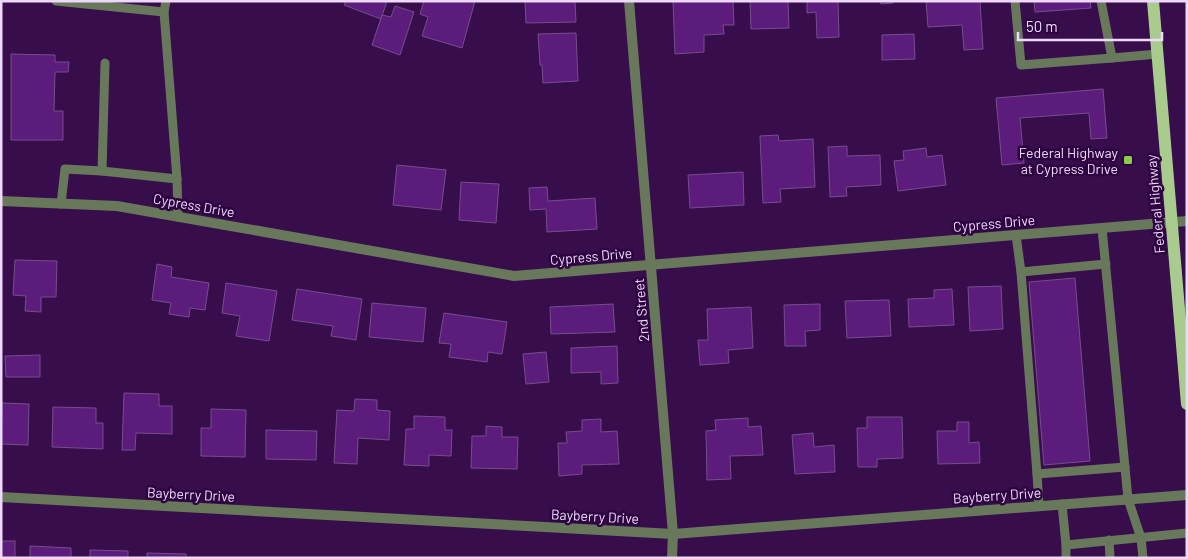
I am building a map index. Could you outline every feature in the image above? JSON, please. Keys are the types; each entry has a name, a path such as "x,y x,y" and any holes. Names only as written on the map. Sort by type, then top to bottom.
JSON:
{"main road":[{"name":"Federal Highway","path":"1154,1 1187,404"}],"street":[{"name":"2nd Street","path":"630,1 673,534 672,558"},
{"name":"Cypress Drive","path":"1,201 117,206 514,276 1187,221"},
{"name":"Bayberry Drive","path":"1,497 673,534 1187,495"}],"lane":[{"path":"56,1 164,12"},
{"path":"166,1 164,12 177,179 178,217"},
{"path":"1015,1 1021,65 1158,54"},
{"path":"1101,1 1112,58"},
{"path":"102,171 105,62"},
{"path":"61,204 65,169 177,179"},
{"path":"1102,228 1128,499 1141,538 1143,558"},
{"path":"1016,235 1021,272 1040,506"},
{"path":"1021,272 1106,264"},
{"path":"1037,474 1125,467"},
{"path":"1062,504 1066,558"},
{"path":"1066,545 1187,533"},
{"path":"1109,540 1110,558"}],"building":[{"path":"346,1 387,1 381,19 344,5"},
{"path":"424,1 475,1 462,48 422,36 428,17 420,14"},
{"path":"525,1 575,1 576,22 526,23"},
{"path":"673,1 733,1 734,25 723,25 724,34 704,35 704,52 675,54"},
{"path":"750,1 788,1 789,28 751,29"},
{"path":"807,1 838,1 839,37 817,38 816,12 807,13"},
{"path":"880,1 893,1 893,3 881,4"},
{"path":"926,1 980,1 983,49 964,50 962,25 928,27"},
{"path":"1034,1 1090,1 1091,8 1035,12"},
{"path":"395,6 414,12 400,55 372,45 382,15 391,17"},
{"path":"576,33 578,81 543,83 538,34"},
{"path":"914,34 915,59 882,60 882,35"},
{"path":"11,54 55,55 55,62 69,62 68,72 55,72 54,111 63,111 63,140 11,140"},
{"path":"1103,89 1107,138 1091,139 1089,113 1020,118 1024,163 1002,165 996,98"},
{"path":"778,135 779,141 813,139 815,187 780,189 781,202 763,203 760,136"},
{"path":"847,146 847,156 880,155 881,185 846,187 847,196 830,197 828,147"},
{"path":"926,148 927,157 942,155 946,185 898,191 894,161 904,160 903,151"},
{"path":"397,165 446,170 441,210 393,205"},
{"path":"743,172 744,205 690,208 688,175"},
{"path":"461,182 499,184 496,223 459,220"},
{"path":"547,187 548,201 595,198 597,229 547,232 546,209 530,210 529,188"},
{"path":"15,260 57,261 56,297 41,297 41,312 25,311 26,296 13,295"},
{"path":"157,264 172,267 171,277 209,283 205,310 190,308 189,317 169,314 171,303 152,300"},
{"path":"1075,278 1090,461 1044,465 1029,282"},
{"path":"226,283 277,291 269,341 236,336 240,316 222,313"},
{"path":"1001,286 1003,329 970,331 968,287"},
{"path":"297,289 362,299 356,340 331,336 333,326 292,320"},
{"path":"952,289 954,325 909,327 908,299 934,298 934,290"},
{"path":"889,300 891,336 847,338 845,301"},
{"path":"372,303 426,308 423,342 369,337"},
{"path":"613,304 615,332 551,334 550,307"},
{"path":"820,304 820,330 805,331 806,346 785,346 784,305"},
{"path":"751,307 753,348 728,350 729,363 700,365 698,340 708,340 707,309"},
{"path":"444,313 507,322 502,354 488,352 487,362 449,357 451,344 439,343"},
{"path":"617,346 618,383 601,384 601,372 571,373 571,348"},
{"path":"546,352 549,382 526,384 523,354"},
{"path":"40,355 40,377 6,377 5,356"},
{"path":"124,393 159,394 159,406 172,406 172,434 136,433 135,450 122,450"},
{"path":"355,399 377,400 377,410 390,411 389,440 358,438 357,464 334,463 337,410 354,411"},
{"path":"2,403 29,404 28,445 1,444"},
{"path":"53,407 96,408 96,423 103,423 103,449 52,447"},
{"path":"211,409 246,410 245,457 201,456 201,428 211,428"},
{"path":"414,416 445,417 445,430 452,430 451,456 429,455 429,466 404,465 406,429 414,429"},
{"path":"867,417 902,417 903,458 877,459 877,467 858,467 857,428 867,428"},
{"path":"748,418 748,427 761,426 763,455 730,456 731,479 707,480 706,431 716,430 715,420"},
{"path":"601,419 601,432 617,431 619,464 582,465 582,474 559,476 558,443 567,443 566,432 582,431 582,420"},
{"path":"957,422 969,422 969,443 979,442 980,463 938,464 937,431 957,431"},
{"path":"486,426 502,427 502,437 518,437 517,469 471,468 472,436 486,436"},
{"path":"266,430 317,431 316,460 266,459"},
{"path":"813,433 814,447 834,445 835,472 795,474 792,435"},
{"path":"1,541 15,541 15,558 1,558"},
{"path":"30,546 71,548 71,558 30,558"},
{"path":"90,550 128,551 128,558 90,558"},
{"path":"147,553 186,554 186,558 147,558"}],"place":[{"name":"Federal Highway at Cypress Drive","path":"1128,160"}]}
